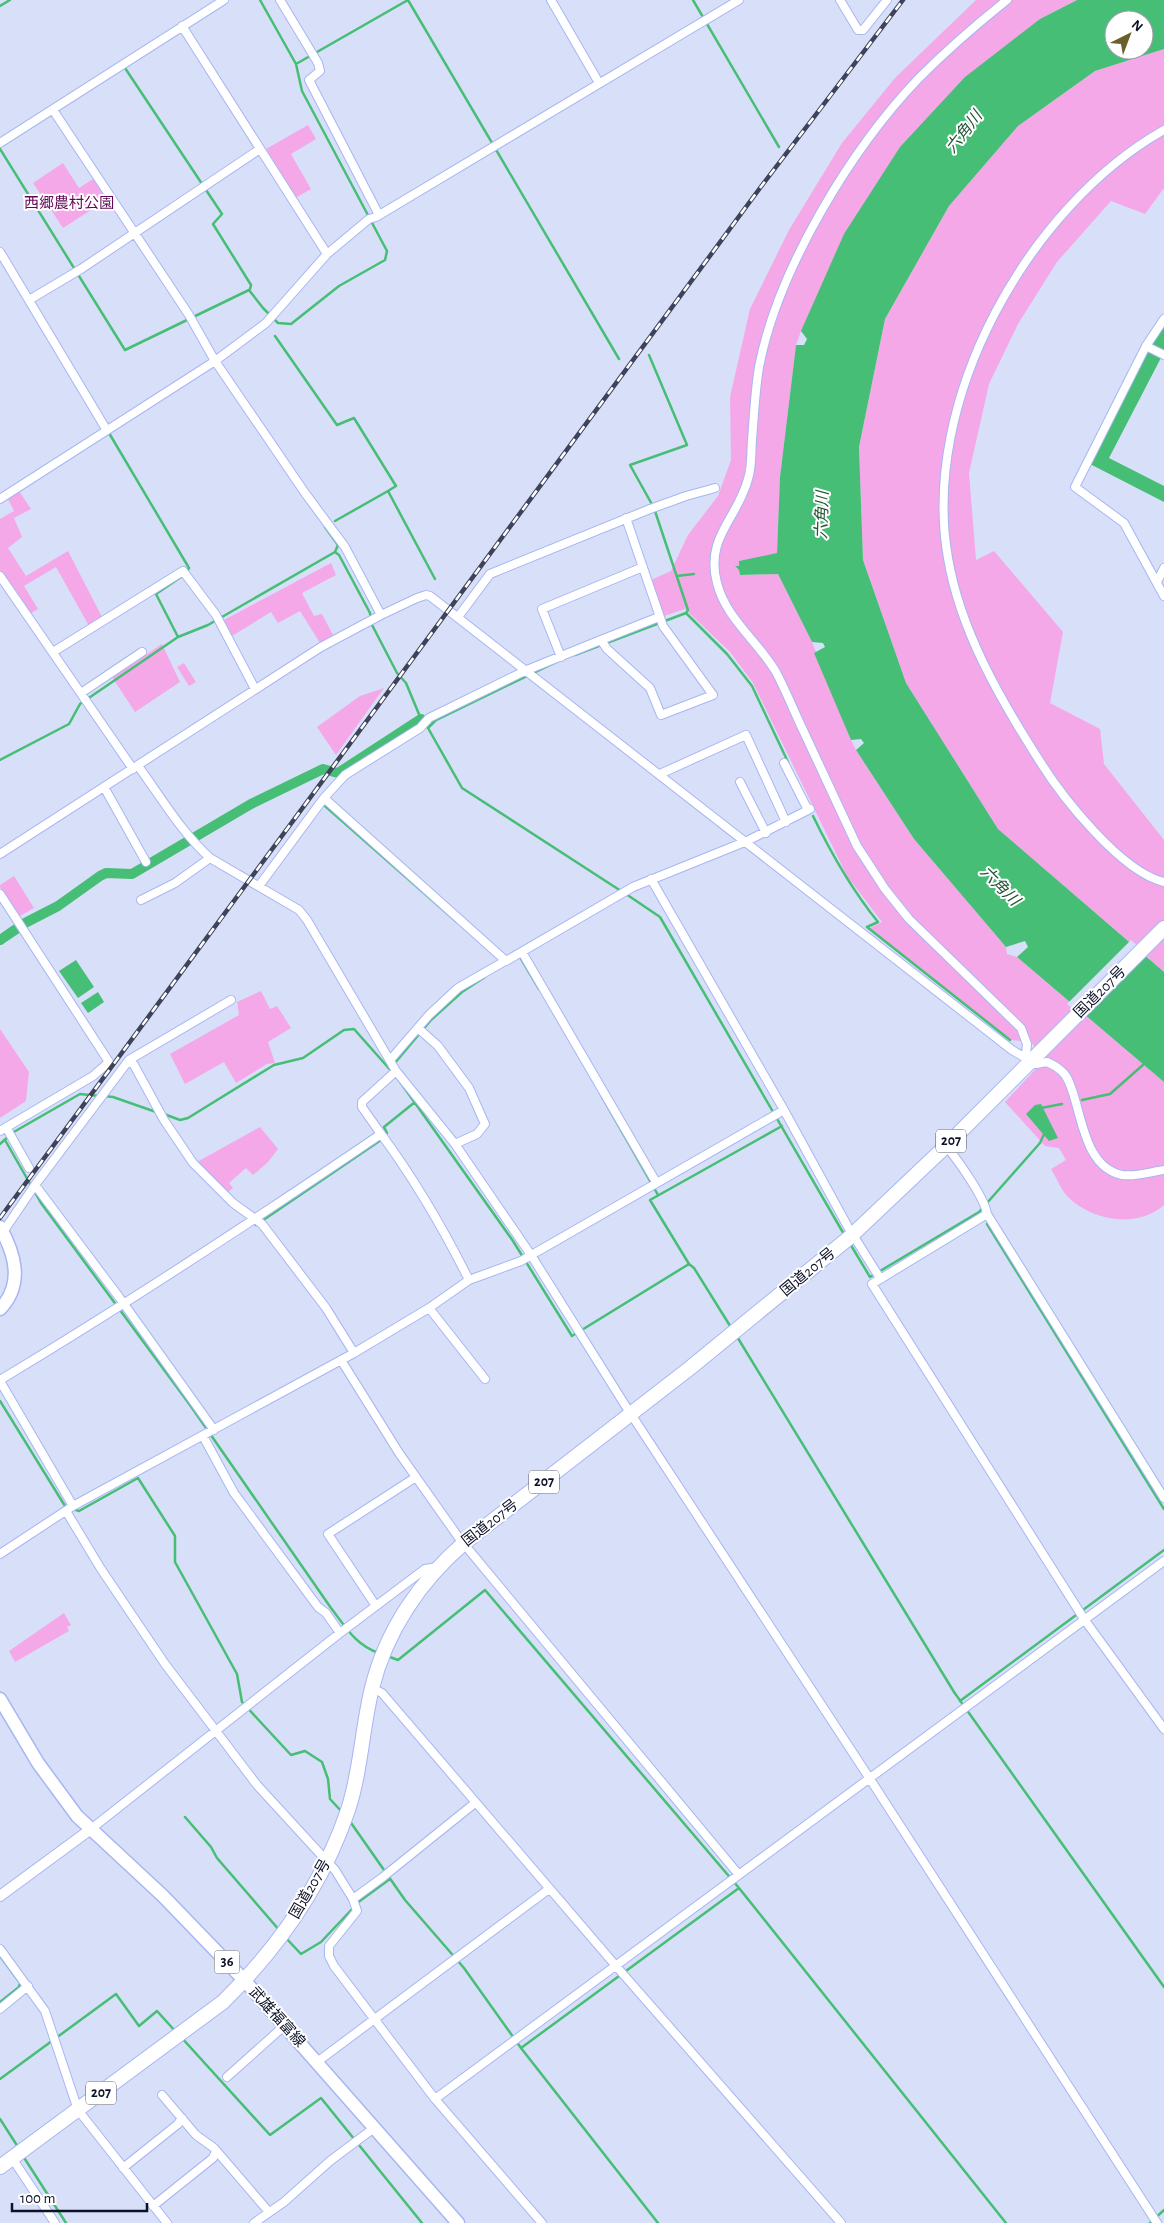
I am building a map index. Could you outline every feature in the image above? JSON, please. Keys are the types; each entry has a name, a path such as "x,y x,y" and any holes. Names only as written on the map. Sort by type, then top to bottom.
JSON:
{"highway":[{"name":"国道207号","path":"0,2167 180,2036 223,2002 245,1981 284,1934 306,1900 327,1861 342,1825 358,1768 372,1688 383,1654 397,1623 438,1567 464,1543 632,1414 849,1238 946,1146 1164,928"}],"main road":[{"path":"0,1309 12,1290 16,1269 12,1251 2,1229"},
{"name":"武雄福富線","path":"0,1699 38,1763 64,1799 91,1829 163,1896 245,1981 458,2223"}],"street":[{"path":"1,142 224,0"},
{"path":"280,0 318,63 320,71 308,80 375,217"},
{"path":"550,0 599,83"},
{"path":"0,499 106,429 215,361 267,322 327,254 375,217 739,0"},
{"path":"840,0 858,30 863,30 887,0"},
{"path":"1007,0 918,79 885,118 823,208 794,263 772,318 760,366 749,477 740,503 722,531 714,553 716,582 724,605 776,672 857,846 866,861 885,890 909,919 1021,1028 1027,1044 1026,1054 1030,1060"},
{"path":"182,26 327,254"},
{"path":"54,110 195,324 215,361 305,493 345,547 374,619"},
{"path":"1164,130 1125,156 1084,192 1041,241 996,311 965,380 954,420 945,468 942,501 948,559 965,620 1014,721 1047,774 1087,824 1142,873 1154,880 1164,882"},
{"path":"29,300 82,269 260,149"},
{"path":"0,252 106,429"},
{"path":"1164,319 1146,346 1075,487 1124,523 1164,596"},
{"path":"1146,346 1164,355"},
{"path":"458,617 490,574 626,518 715,488"},
{"path":"604,644 650,688 660,715 712,695 661,621 626,518"},
{"path":"561,657 542,609 643,567"},
{"path":"1157,582 1164,568"},
{"path":"54,652 183,571 216,615 255,689"},
{"path":"0,576 54,652 81,694 194,842 210,858 299,910 307,920 393,1068 455,1144 526,1258 579,1331 1159,2221"},
{"path":"0,854 321,647 374,619 426,595 458,617 1012,1050 1036,1064 1047,1062 1057,1067 1069,1081 1087,1144 1108,1168 1122,1175 1144,1174 1164,1170"},
{"path":"259,886 324,798 345,775 420,728 429,718 530,673 561,657 604,644 661,621"},
{"path":"81,694 142,652"},
{"path":"660,774 746,735 786,822"},
{"path":"324,798 506,961 633,887 747,842 809,809 784,763"},
{"path":"740,782 766,833"},
{"path":"104,787 146,862"},
{"path":"141,900 175,883 210,858"},
{"path":"651,879 782,1111 849,1238 879,1275"},
{"path":"0,894 109,1062 93,1076 5,1129 29,1168"},
{"path":"522,952 654,1184"},
{"path":"469,1280 448,1238 406,1169 362,1107 362,1102 393,1068 420,1030 458,988 502,963"},
{"path":"2,1229 129,1060 230,1000"},
{"path":"420,1030 438,1046 469,1088 485,1124 477,1134 455,1144"},
{"path":"129,1060 164,1120 193,1163 255,1222 326,1308 354,1352"},
{"path":"0,1554 70,1509 341,1360 429,1308 469,1280 526,1258 782,1111"},
{"path":"383,1137 255,1222 0,1380 101,1569 138,1624 215,1732 257,1786 327,1861 355,1903 356,1914 332,1940 329,1946 329,1956 334,1966 436,2099 542,2223"},
{"path":"946,1146 956,1156 986,1209 1164,1498"},
{"path":"33,1188 120,1305 208,1433 234,1493 318,1607 344,1630"},
{"path":"986,1209 879,1275 872,1284 1081,1615 1164,1729"},
{"path":"429,1308 485,1379"},
{"path":"341,1360 416,1477 464,1543 734,1879"},
{"path":"376,1606 328,1534 416,1477"},
{"path":"436,2099 521,2035 620,1971 734,1879 965,1709 1081,1615 1164,1561"},
{"path":"0,1896 91,1829 246,1706 425,1569 438,1567"},
{"path":"372,1688 382,1693 474,1803 842,2223"},
{"path":"355,1903 383,1877 474,1803"},
{"path":"317,2062 549,1889"},
{"path":"0,1949 45,2011 78,2110 167,2223"},
{"path":"0,2008 28,1986"},
{"path":"227,2077 284,2026"},
{"path":"162,2095 196,2135 216,2151 269,2212"},
{"path":"122,2168 178,2124 182,2118"},
{"path":"254,2223 298,2192 330,2161 374,2128"},
{"path":"153,2206 213,2158 216,2151"},
{"path":"19,2153 55,2223"}],"green space":[{"path":"976,0 1077,0 1040,19 801,331 796,345 780,477 777,554 739,561 739,566 735,568 739,569 740,575 778,574 812,642 856,750 914,839 1006,947 1007,954 1017,957 1164,1082 1164,1205 1153,1213 1128,1219 1114,1219 1101,1216 1077,1205 1067,1196 1051,1169 1066,1160 1059,1148 1045,1146 1005,1102 1044,1060 1031,1042 1011,1040 870,928 882,922 847,876 753,683 730,652 685,609 664,616 651,580 671,571 688,535 718,496 731,460 730,397 750,309 789,230 842,143 895,78"},
{"path":"1164,49 1164,188 1145,214 1111,201 1057,262 1018,324 989,384 969,473 976,560 994,551 1063,632 1050,703 1100,729 1104,764 1164,840 1164,972 998,829 906,683 863,560 859,447 885,319 949,206 1018,126 1095,71 1130,60 1154,60 1154,52"},
{"path":"308,125 316,139 291,154 311,189 295,198 266,149"},
{"name":"西郷農村公園","path":"63,163 79,188 96,177 110,198 63,228 33,183"},
{"path":"19,491 31,509 14,518 22,537 8,548 26,576 68,551 102,617 89,626 56,567 24,586 38,609 25,617 0,582 0,519 14,511 8,499"},
{"path":"331,563 336,575 302,593 314,616 322,614 333,635 320,643 300,611 278,623 271,612 232,636 224,620"},
{"path":"162,644 180,682 135,712 112,677"},
{"path":"184,663 196,682 189,686 177,667"},
{"path":"384,688 336,755 317,727 360,696"},
{"path":"14,876 34,908 18,917 0,887 0,885"},
{"path":"261,991 270,1009 277,1006 291,1028 268,1042 275,1063 267,1064 236,1083 224,1062 185,1084 170,1054 239,1015 237,1002"},
{"path":"0,1029 29,1072 26,1101 0,1118"},
{"path":"260,1127 278,1149 268,1162 253,1175 246,1168 229,1183 233,1188 227,1193 197,1162"},
{"path":"64,1613 71,1625 67,1627 69,1631 15,1662 9,1651"}],"water":[{"name":"六角川","path":"1077,0 1164,0 1164,49 1154,52 1154,10 1104,10 1104,60 1130,60 1095,71 1018,126 949,206 885,319 859,447 863,560 906,683 998,829 1164,972 1164,1082 1017,957 1028,947 1025,941 1006,947 914,839 856,750 864,743 861,739 851,740 814,653 825,647 823,643 812,642 778,574 740,575 739,570 735,566 739,566 739,561 777,553 780,477 796,345 804,345 807,339 801,331 844,234 900,147 965,77 1040,19"},
{"path":"1164,326 1164,352 1109,458 1164,486 1164,502 1090,464 1150,347"},
{"path":"76,960 94,987 78,998 59,971"},
{"path":"98,992 104,1002 88,1013 81,1003"},
{"path":"1041,1104 1058,1138 1049,1141 1026,1114 1035,1105"}],"pier":[{"path":"1131,940 1147,954 1083,1017 1067,1004"}],"waterway":[{"path":"0,6 10,0"},
{"path":"0,149 125,350 249,290 278,323 291,324 339,286 385,260 387,251 302,91 296,64 260,0"},
{"path":"408,0 619,359"},
{"path":"296,64 408,0"},
{"path":"693,0 779,147"},
{"path":"125,68 222,214 213,224 251,285 250,289"},
{"path":"275,336 337,425 354,418 396,486 388,491 435,579"},
{"path":"575,655 686,613 688,610 654,508 630,465 687,445 649,355"},
{"path":"109,433 189,568 187,572"},
{"path":"335,521 388,491"},
{"path":"325,527 338,545 335,552"},
{"path":"0,760 69,724 80,704 178,637 208,625 335,552 339,555 370,613 371,623 397,673 406,683 421,719 462,788 621,891"},
{"path":"677,576 694,574"},
{"path":"178,637 156,594 181,577"},
{"path":"686,613 727,654 752,686 788,762"},
{"path":"428,728 436,720 556,662"},
{"path":"0,940 25,923 58,906 100,876 106,873 132,874 251,804 323,769 338,773 421,719"},
{"path":"325,806 457,922"},
{"path":"813,816 842,871 878,922 867,927 1010,1040"},
{"path":"626,894 660,917 845,1236"},
{"path":"518,958 520,957 539,989"},
{"path":"394,1064 431,1020 462,992 485,977"},
{"path":"164,1114 180,1120 188,1118 274,1065 303,1058 344,1030 354,1029 393,1073"},
{"path":"1082,1100 1110,1094 1144,1064"},
{"path":"398,1079 513,1241 572,1336 689,1264"},
{"path":"12,1133 80,1094 99,1096"},
{"path":"601,1095 658,1195"},
{"path":"104,1096 113,1097 156,1112"},
{"path":"251,1222 256,1225 381,1140 387,1133 384,1127 415,1102"},
{"path":"1041,1108 1062,1104"},
{"path":"732,1329 650,1200 782,1126"},
{"path":"849,1242 870,1277 979,1212 1040,1143 1045,1132"},
{"path":"0,1144 8,1137"},
{"path":"5,1140 41,1203 190,1405 331,1608 357,1640 364,1646 379,1653"},
{"path":"987,1224 1164,1509"},
{"path":"736,1335 954,1692 1164,1987"},
{"path":"0,1401 65,1506 68,1507"},
{"path":"73,1509 79,1511 138,1478 175,1536 175,1562 237,1674 242,1702 291,1755 305,1751 322,1762 328,1779 330,1799 342,1812"},
{"path":"960,1701 1164,1550"},
{"path":"387,1656 398,1660 485,1590 739,1888 1006,2223"},
{"path":"185,1817 211,1847 217,1858 280,1931"},
{"path":"349,1820 405,1900 464,1968 521,2048 658,2223"},
{"path":"357,1903 390,1879"},
{"path":"521,2048 739,1888"},
{"path":"285,1937 301,1954 321,1942 354,1907"},
{"path":"0,1956 20,1983 19,1987 0,2002"},
{"path":"0,2079 116,1994 139,2026 157,2011 176,2032"},
{"path":"181,2037 270,2135 321,2098 422,2223"},
{"path":"0,2119 18,2147"},
{"path":"23,2156 66,2223"},
{"path":"1150,2223 1164,2210"}],"railway":[{"path":"0,1218 760,188 903,0"}]}
